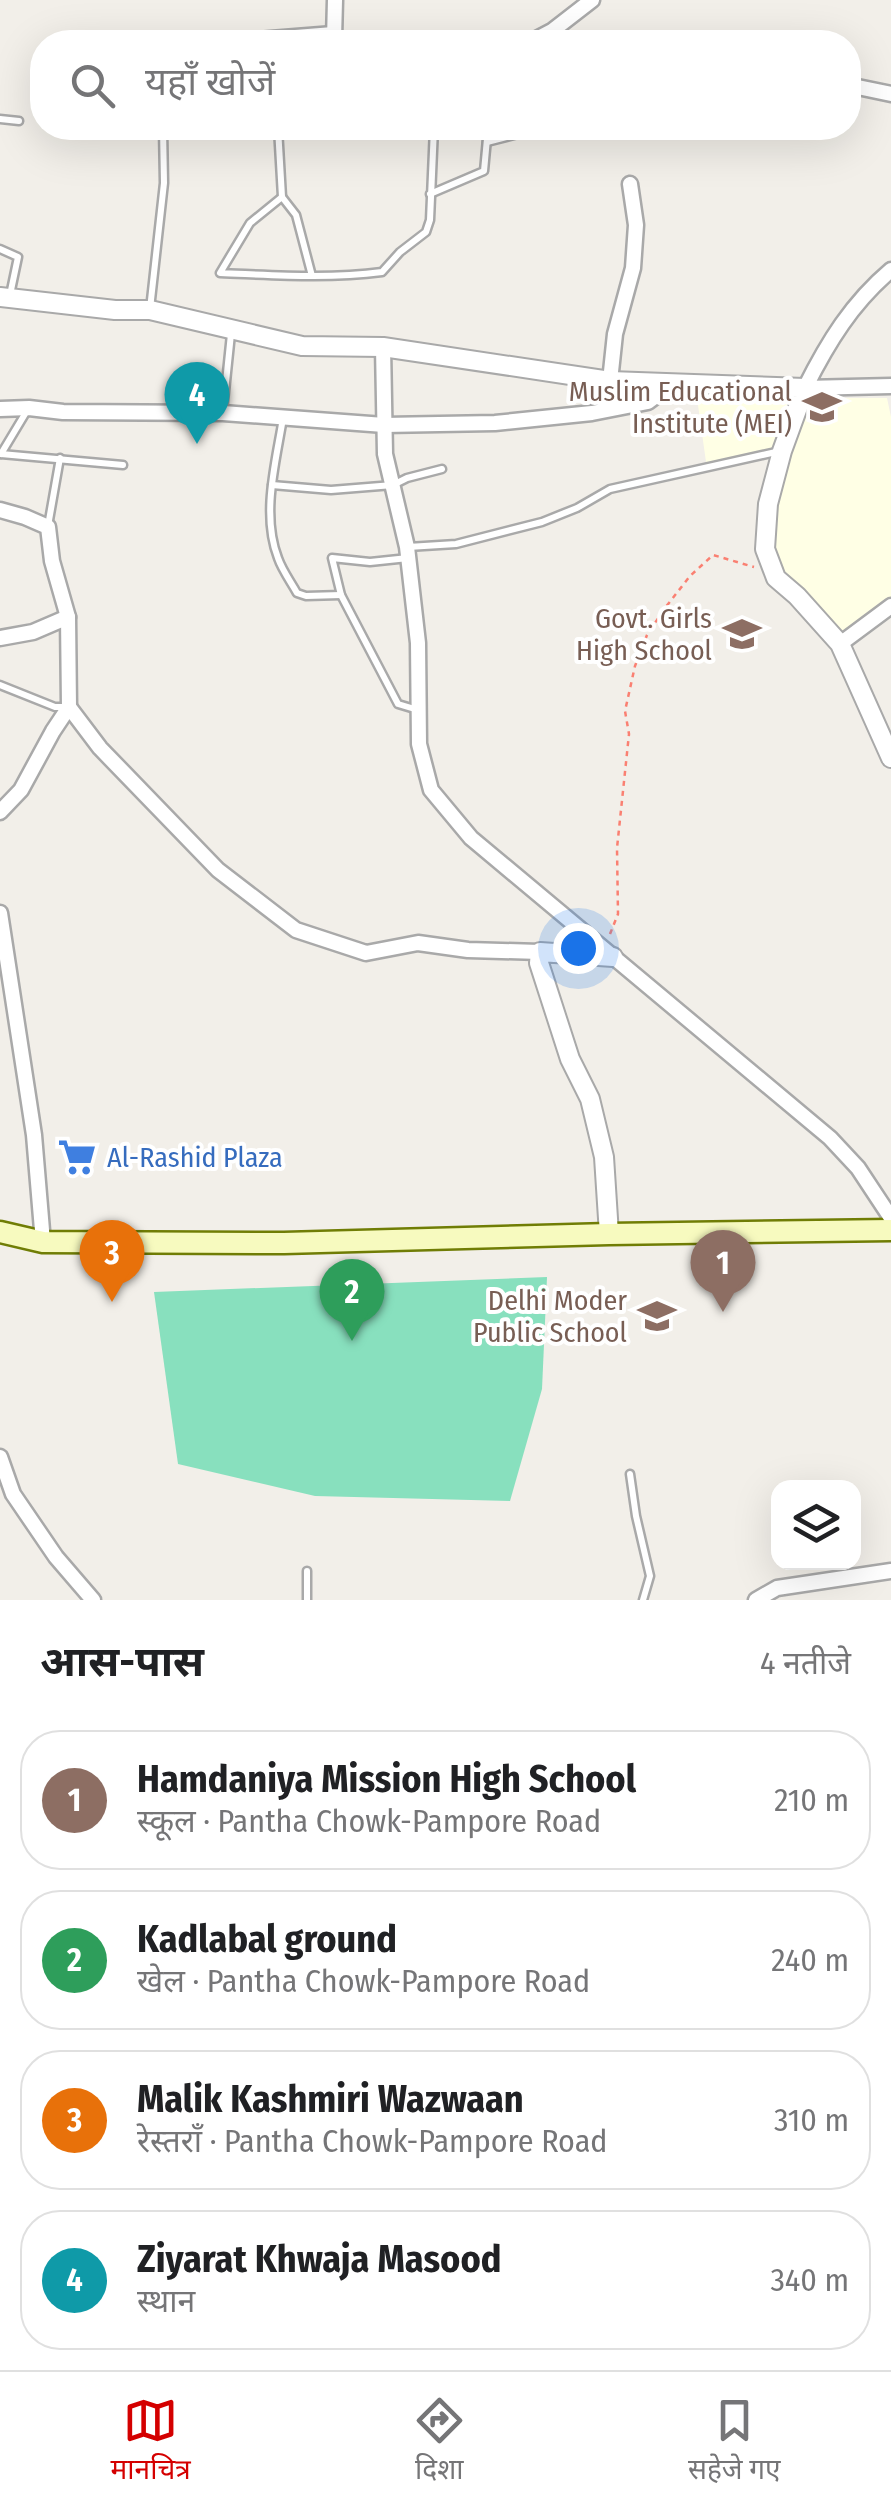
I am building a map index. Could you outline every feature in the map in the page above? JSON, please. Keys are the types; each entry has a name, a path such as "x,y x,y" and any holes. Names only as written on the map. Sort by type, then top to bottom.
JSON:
{"main road":[{"path":"0,1232 43,1242 284,1243 891,1230"}],"street":[{"path":"335,0 336,30"},
{"path":"553,30 592,0"},
{"path":"861,87 891,94"},
{"path":"610,381 615,334 633,268 636,224 630,184"},
{"path":"891,270 843,320 805,388 768,504 765,549 776,578 840,644 891,758"},
{"path":"5,297 115,310 150,310 302,346 384,347 610,381 805,388 891,386"},
{"path":"384,347 385,454 408,553 418,643 419,744 431,790 471,838 830,1138 858,1168 891,1218"},
{"path":"0,408 223,412 384,425 495,424 648,402 672,384"},
{"path":"0,510 48,527 52,562 68,616 69,707 22,790 1,810"},
{"path":"840,644 891,606"},
{"path":"0,638 33,632 68,616"},
{"path":"69,707 100,748 218,870 296,930 366,953 418,944 468,950 608,953"},
{"path":"0,913 6,996 34,1135 43,1242"},
{"path":"540,952 539,963 570,1059 590,1099 604,1157 609,1234"},
{"path":"0,1457 13,1494 56,1557 93,1600"},
{"path":"756,1600 777,1588 891,1572"}],"lane":[{"path":"0,120 20,121"},
{"path":"150,310 164,183 163,140"},
{"path":"279,140 282,197 296,215 312,276"},
{"path":"282,197 250,223 220,274 352,276 382,272 426,232 430,220 433,140"},
{"path":"430,194 484,170 487,142 495,140"},
{"path":"0,249 18,257 5,297"},
{"path":"223,412 231,330"},
{"path":"29,408 0,455 122,465"},
{"path":"283,416 270,526 278,558 297,593 341,595"},
{"path":"419,711 398,704 341,595 332,558 370,562 456,544 542,522 610,488 782,451"},
{"path":"48,527 60,458"},
{"path":"272,485 330,490 392,485 442,469"},
{"path":"0,685 69,707"},
{"path":"630,1474 650,1576 643,1600"},
{"path":"307,1571 307,1600"}],"path":[{"path":"608,953 618,914 617,848 629,734 625,711 635,666 647,635 690,576 714,556 752,566"}],"shaded area":[{"path":"697,398 887,398 891,417 891,606 840,644 797,596 765,549 782,452 707,469"}],"green space":[{"path":"547,1277 542,1389 510,1501 315,1496 178,1464 154,1292"}],"place":[{"name":"Muslim Educational Institute (MEI)","path":"822,407"},
{"name":"Ziyarat Khwaja Masood","path":"197,444"},
{"name":"Govt. Girls High School","path":"742,634"},
{"name":"Al-Rashid Plaza","path":"77,1157"},
{"name":"Malik Kashmiri Wazwaan","path":"112,1302"},
{"name":"Hamdaniya Mission High School","path":"723,1312"},
{"name":"Delhi Moder Public School","path":"657,1316"},
{"name":"Kadlabal ground","path":"352,1341"}]}
